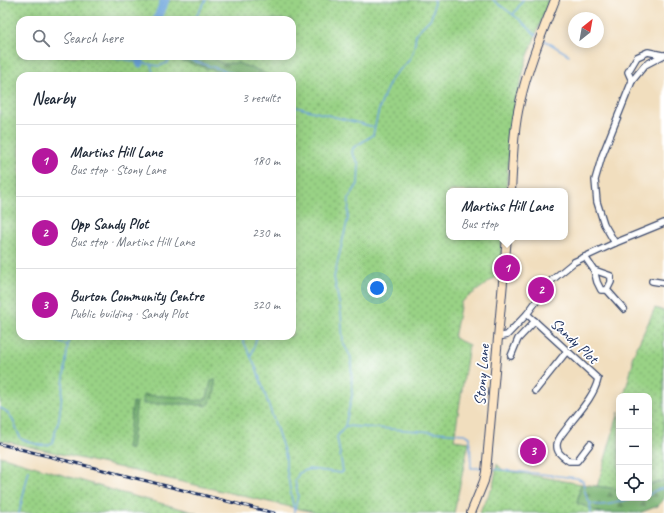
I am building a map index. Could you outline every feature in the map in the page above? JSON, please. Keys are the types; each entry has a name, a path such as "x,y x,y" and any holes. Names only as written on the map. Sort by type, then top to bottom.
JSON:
{"main road":[{"path":"511,188 516,126 520,102 539,40 555,0"},
{"name":"Stony Lane","path":"471,513 484,481 486,472 491,432 507,240"}],"street":[{"path":"632,81 628,72 637,57 648,52 663,55"},
{"path":"615,243 604,224 597,202 595,180 602,156 632,81 645,65 663,55"},
{"path":"498,337 507,336 527,314 552,280 574,262 664,223"},
{"path":"585,257 594,270 601,290 606,290 624,308"},
{"path":"594,270 611,276 611,282 606,290"},
{"path":"652,281 664,283"},
{"name":"Sandy Plot","path":"527,314 598,379 591,395 561,436 557,445 558,453 569,461 577,461 590,444"},
{"path":"511,356 518,339 535,321"},
{"path":"535,391 567,351"}],"green space":[{"path":"0,0 549,0 526,61 512,119 506,188 446,188 446,240 502,240 500,274 461,302 454,338 469,345 454,440 469,442 454,513 317,513 0,440"},
{"path":"180,60 217,60 222,64 237,63 262,72 219,72"},
{"path":"655,308 664,311 664,480 652,484 652,393 625,393 633,363 632,358"},
{"path":"215,379 215,393 207,406 192,404 143,404 143,395 179,397 195,401 202,400 207,398 211,381"},
{"path":"133,402 137,403 131,449 127,449"},
{"path":"616,422 616,489 597,487"},
{"path":"0,456 122,493 197,513 0,513"},
{"path":"497,464 503,470 581,484 577,503 601,513 480,513 493,487"},
{"path":"664,480 664,499 658,506 639,513 601,513 577,503 581,484 616,489 616,501 652,501 652,484"}],"waterway":[{"path":"159,16 165,0"},
{"path":"196,16 206,0"},
{"path":"294,513 298,495 295,481 299,473 309,469 341,473 343,471 337,437 345,426 352,396 351,357 343,343 341,313 334,277 348,218 349,198 358,184 359,164 352,153 353,148 373,135 387,88 393,77 411,57 415,45 416,33 431,18 434,0"},
{"path":"493,0 519,19 536,35"},
{"path":"513,15 523,0"},
{"path":"544,40 569,55"},
{"path":"128,60 159,66 167,63 169,60"},
{"path":"191,60 228,72"},
{"path":"151,65 153,72"},
{"path":"296,107 374,127"},
{"path":"53,340 67,345"},
{"path":"0,408 11,417 21,439 41,445 49,445 52,443 59,419 69,340"},
{"path":"243,340 257,370 286,457 286,466 294,511"},
{"path":"251,357 256,340"},
{"path":"346,426 465,434 470,437 471,468 483,468"},
{"path":"494,469 577,478 583,481 585,493 591,503 602,505 623,501"},
{"path":"19,513 29,470"},
{"path":"652,493 664,488"},
{"path":"590,503 591,513"}],"railway":[{"path":"0,444 274,513"}],"place":[{"name":"Martins Hill Lane","path":"507,268"},
{"name":"Opp Sandy Plot","path":"541,290"},
{"name":"Burton Community Centre","path":"533,451"}]}
